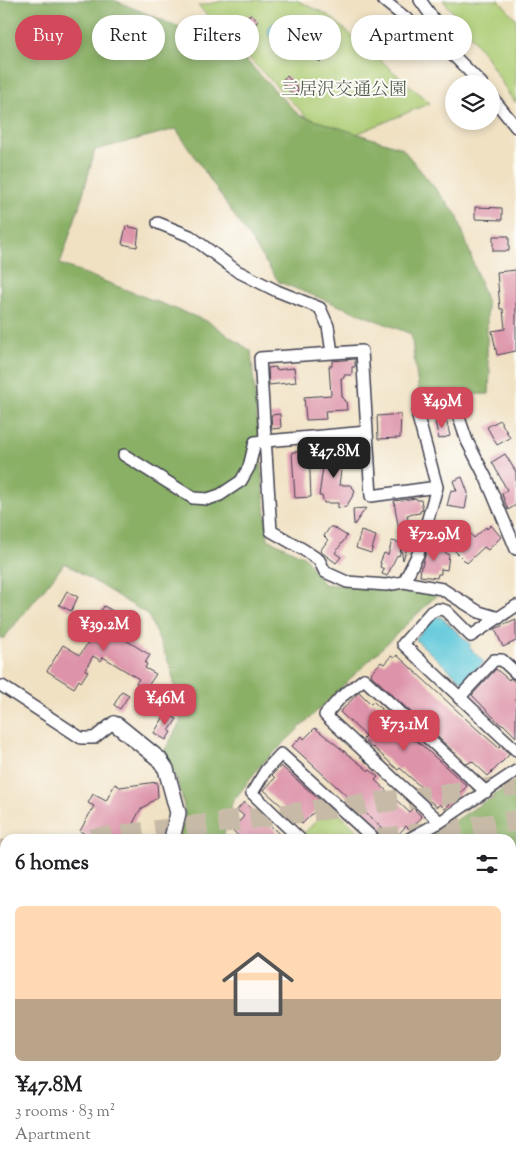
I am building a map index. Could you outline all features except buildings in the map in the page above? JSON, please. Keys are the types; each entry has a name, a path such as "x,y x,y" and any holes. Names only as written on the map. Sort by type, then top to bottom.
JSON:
{"street":[{"path":"383,0 402,15"},
{"path":"420,0 431,15"},
{"path":"458,60 473,75"},
{"path":"500,107 516,127"},
{"path":"158,223 190,236 237,271 277,291 320,308 328,326 332,353"},
{"path":"437,487 372,496 362,351 260,358 271,531 320,560 325,572 347,582 386,585 404,582 442,589 479,612 499,618"},
{"path":"404,582 418,554 437,487 418,412 426,403 439,400 450,405 457,412 467,442 486,478 516,549"},
{"path":"124,455 193,498 208,499 220,495 241,480 249,467 255,442 367,432"},
{"path":"516,606 471,636 446,611 436,609 431,612 403,644 516,750"},
{"path":"459,698 494,660 502,660 516,673"},
{"path":"440,822 325,715 341,697 364,679 486,792"},
{"path":"2,686 81,738 94,738 114,722 159,759 166,769 178,813 173,834"},
{"path":"295,834 252,793 266,770 281,754 369,834"},
{"path":"418,834 440,822 516,771"}],"green space":[{"path":"0,0 114,0 150,15 92,15 92,60 165,60 165,21 175,26 175,60 246,60 299,115 402,148 457,215 487,303 487,356 490,370 489,394 455,395 441,390 419,394 411,334 279,282 176,129 95,150 81,201 60,264 209,322 251,351 268,539 305,557 323,584 399,588 438,594 259,767 232,803 224,834 180,834 185,819 183,800 178,783 163,753 181,721 171,668 148,615 65,563 4,638 0,638"},
{"name":"三居沢交通公園","path":"228,0 296,0 328,15 269,15 269,60 341,60 341,26 351,35 351,60 380,60 430,103 333,144 251,60 259,60 259,15 207,15 198,6"},
{"path":"443,0 499,0 516,19 516,103 500,79 500,75 497,75 472,38 472,15 455,15"},
{"path":"516,781 516,834 435,834"},
{"path":"331,806 361,834 303,834"}],"water":[{"path":"435,617 441,617 471,645 469,647 484,662 464,683 415,639"}],"tunnel":[{"path":"130,834 516,785"},
{"path":"416,834 516,821"}]}
